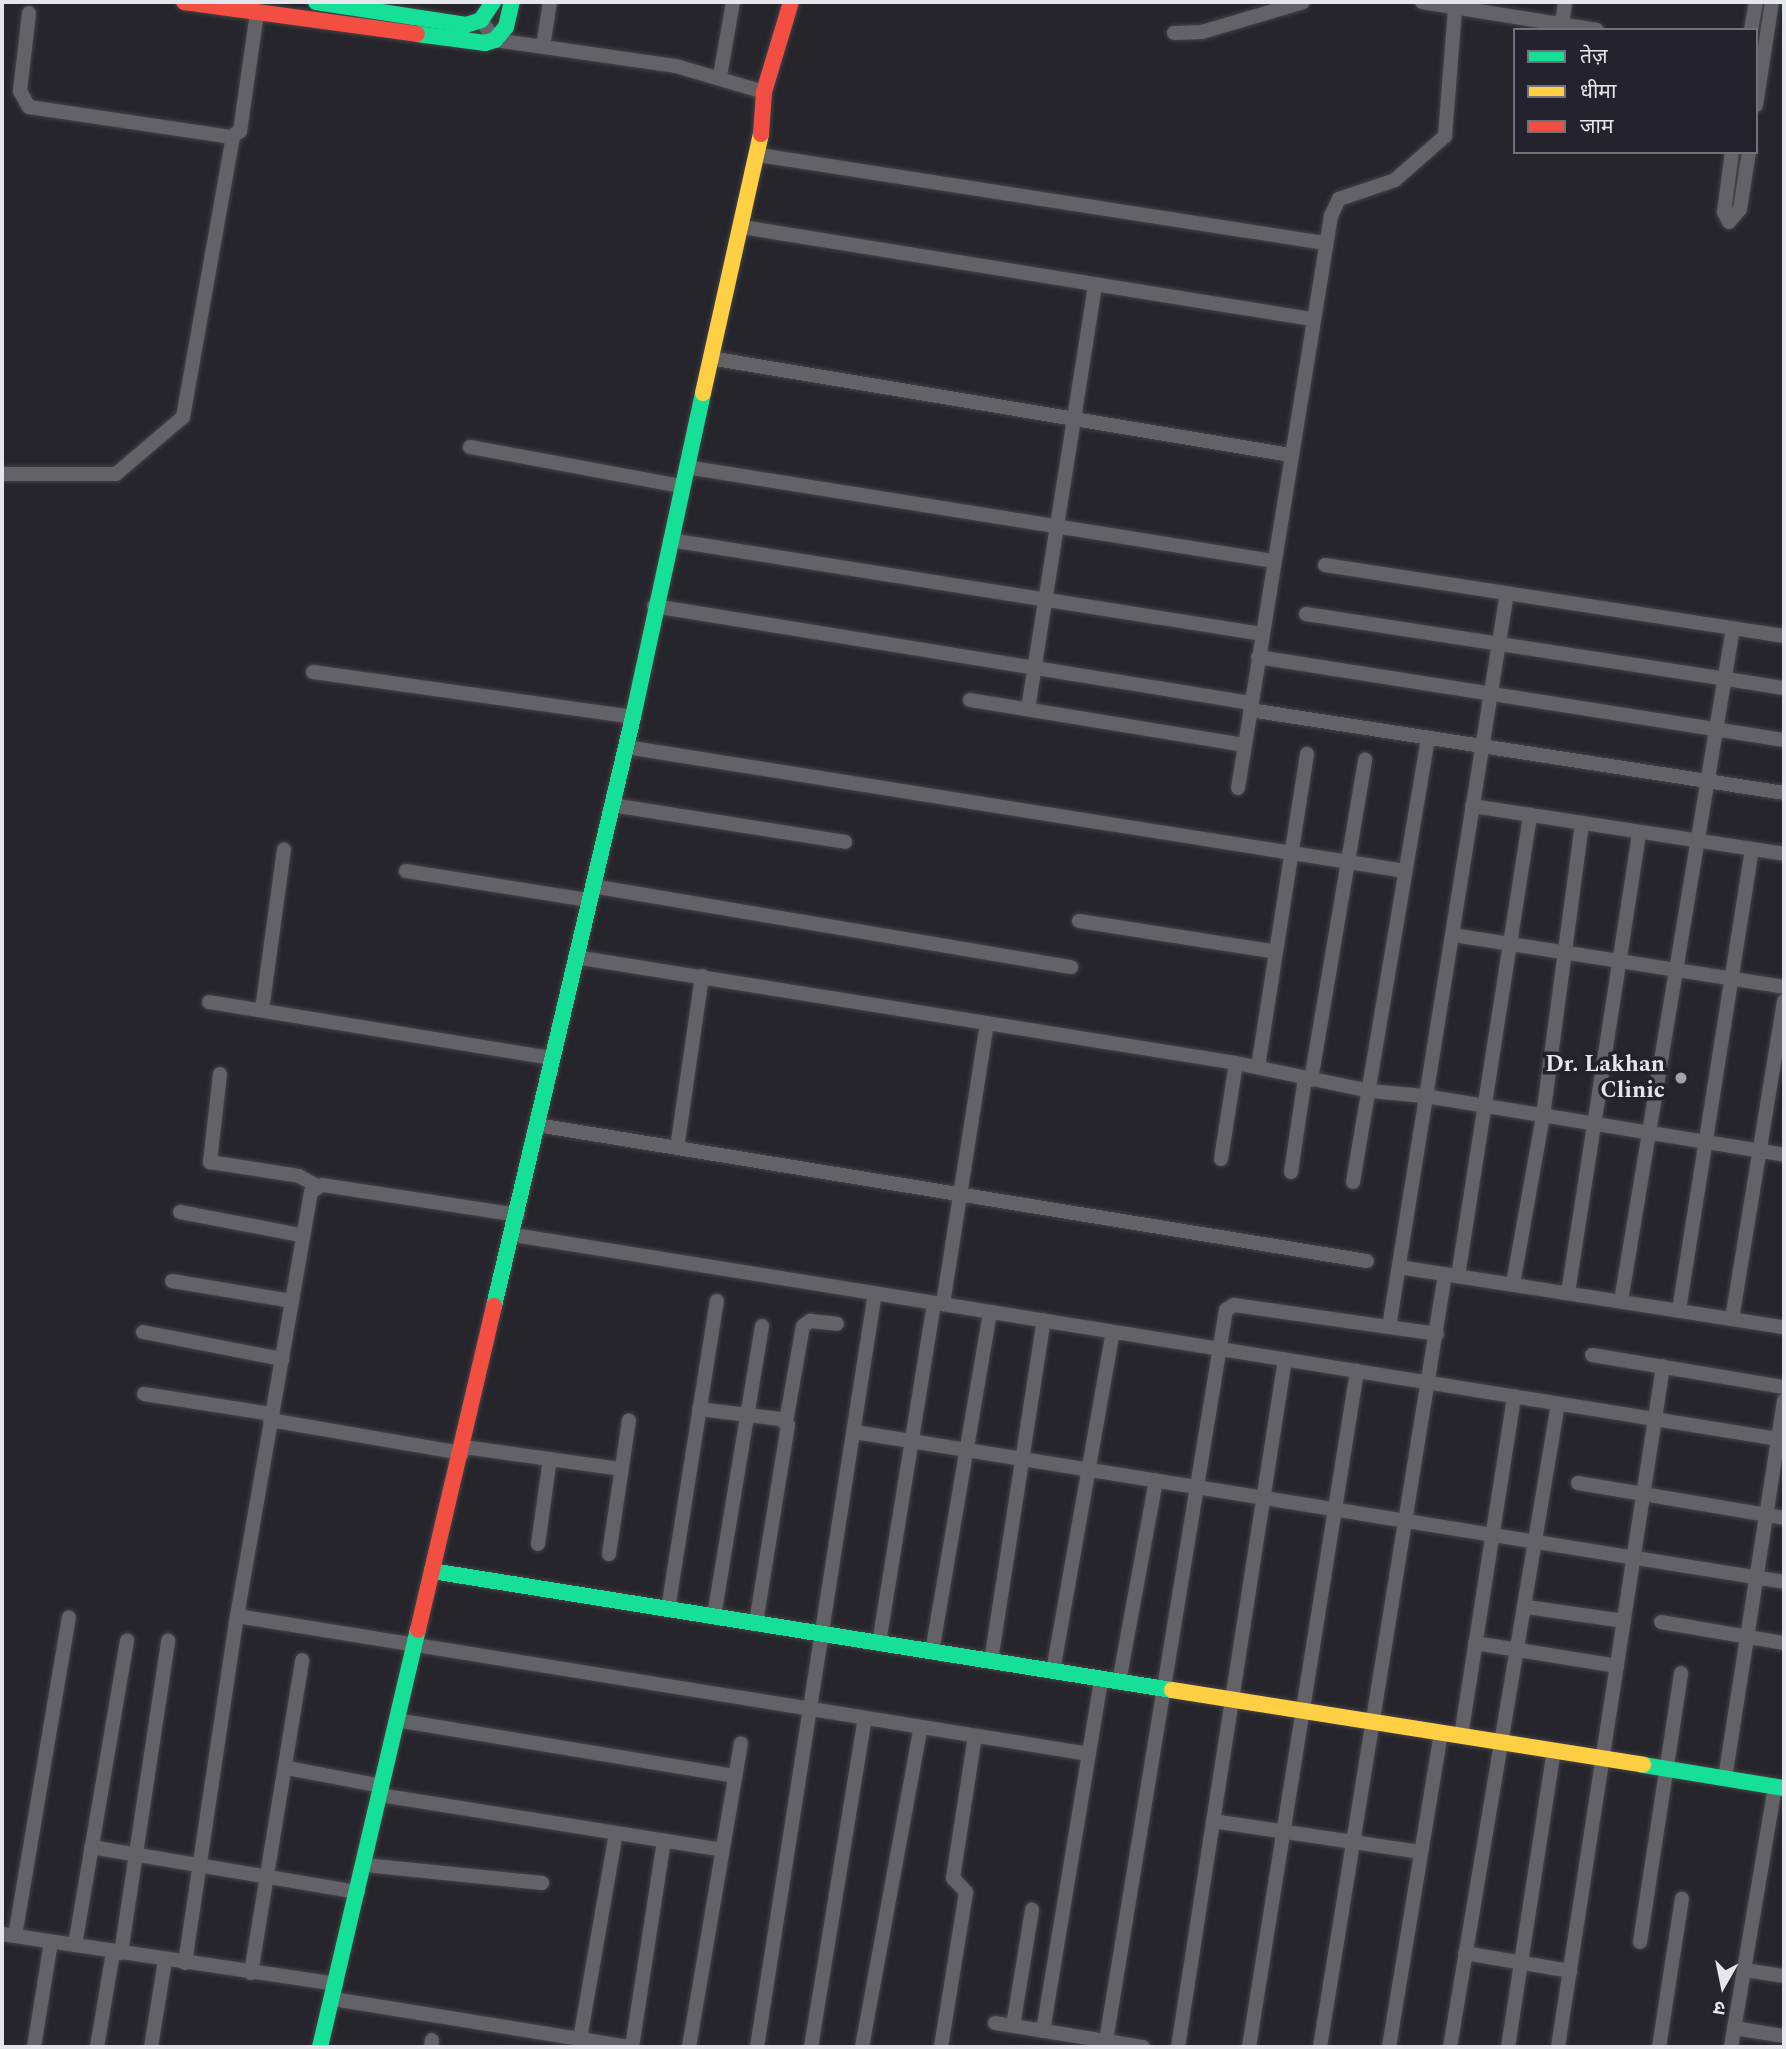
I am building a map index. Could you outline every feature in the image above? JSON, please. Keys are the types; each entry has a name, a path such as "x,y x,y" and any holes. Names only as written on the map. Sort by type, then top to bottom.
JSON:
{"street":[{"path":"184,2 460,43 495,40 543,47 720,76 764,92"},
{"path":"316,2 466,25 481,20 493,2"},
{"path":"495,40 506,27 512,2"},
{"path":"543,47 550,2"},
{"path":"720,76 733,2"},
{"path":"320,2047 365,1865 412,1645 463,1450 514,1235 551,1058 633,717 654,606 759,155 764,92 791,2"},
{"path":"1174,33 1202,32 1303,2"},
{"path":"1562,24 1565,2"},
{"path":"1752,28 1756,2"},
{"path":"1758,91 1772,2"},
{"path":"1430,3 1585,28"},
{"path":"1238,788 1325,243 1339,199 1395,180 1445,136 1455,8"},
{"path":"29,13 20,91 29,107 233,137"},
{"path":"2,474 116,474 183,417 233,137 240,131 257,13"},
{"path":"481,20 495,40"},
{"path":"1732,154 1724,212 1729,222 1740,209 1749,154"},
{"path":"759,155 1325,243"},
{"path":"742,227 1311,319"},
{"path":"1028,709 1095,284"},
{"path":"710,358 1290,454"},
{"path":"470,447 681,486"},
{"path":"686,467 1273,561"},
{"path":"670,540 1262,634"},
{"path":"1325,565 1784,636"},
{"path":"1389,1327 1507,593"},
{"path":"654,606 1034,668 1427,738 1707,784 1784,793"},
{"path":"1306,614 1784,688"},
{"path":"1621,1301 1733,628"},
{"path":"1258,657 1784,740"},
{"path":"313,672 633,717"},
{"path":"970,699 1244,745"},
{"path":"1353,1182 1427,738"},
{"path":"626,747 1405,871"},
{"path":"1258,1067 1307,754"},
{"path":"1291,1172 1350,862 1366,760"},
{"path":"612,805 845,842"},
{"path":"1472,806 1784,854"},
{"path":"1320,2047 1405,1521 1437,1334 1452,1275 1484,1106 1530,815"},
{"path":"1513,1284 1543,1115 1582,823"},
{"path":"1568,1293 1639,832"},
{"path":"1679,1310 1708,1143 1752,849"},
{"path":"262,1010 284,850"},
{"path":"406,871 590,893 1071,967"},
{"path":"1079,922 1276,952"},
{"path":"1453,934 1784,987"},
{"path":"575,957 1236,1063 1370,1091 1425,1096 1784,1155"},
{"path":"677,1148 702,976"},
{"path":"209,1002 551,1058"},
{"path":"1732,1319 1784,1002"},
{"path":"879,1643 987,1023"},
{"path":"1220,1159 1236,1063"},
{"path":"219,1074 210,1162 299,1176 317,1186 518,1215"},
{"path":"537,1125 1367,1261"},
{"path":"185,1964 237,1616 302,1235 310,1196 317,1186"},
{"path":"180,1212 302,1235"},
{"path":"514,1235 1781,1439"},
{"path":"1399,1266 1784,1327"},
{"path":"172,1281 292,1301"},
{"path":"757,2047 875,1293"},
{"path":"668,1609 717,1301"},
{"path":"1105,2044 1217,1348 1230,1305 1437,1334"},
{"path":"932,1652 990,1312"},
{"path":"756,1623 803,1326 810,1321 836,1324"},
{"path":"991,1661 1044,1321"},
{"path":"714,1616 762,1326"},
{"path":"143,1332 282,1359"},
{"path":"1053,1671 1113,1332"},
{"path":"1592,1355 1784,1387"},
{"path":"1178,2047 1229,1699 1284,1359"},
{"path":"1558,2047 1663,1366"},
{"path":"1249,2047 1357,1371"},
{"path":"144,1394 463,1450 621,1469"},
{"path":"1461,1736 1514,1396"},
{"path":"1725,1778 1766,1515 1781,1439 1784,1401"},
{"path":"1450,2047 1520,1650 1558,1404"},
{"path":"699,1409 786,1422"},
{"path":"609,1554 629,1420"},
{"path":"855,1432 1784,1582"},
{"path":"538,1544 550,1460"},
{"path":"1119,1682 1156,1480"},
{"path":"1578,1483 1784,1518"},
{"path":"432,1571 1780,1787 1731,2047"},
{"path":"1527,1607 1624,1621"},
{"path":"237,1616 1089,1754"},
{"path":"69,1618 8,1935 251,1973 624,2047 664,1840"},
{"path":"1661,1622 1784,1643"},
{"path":"75,1945 127,1640"},
{"path":"97,2047 137,1855 168,1641"},
{"path":"1475,1643 1617,1666"},
{"path":"251,1973 270,1877 302,1660"},
{"path":"1640,1942 1681,1673"},
{"path":"1043,2031 1101,1679"},
{"path":"811,2047 865,1718"},
{"path":"396,1720 735,1776"},
{"path":"862,2047 890,1878 898,1859 921,1727"},
{"path":"1389,2047 1441,1733"},
{"path":"941,2047 966,1892 953,1878 975,1736"},
{"path":"688,2047 741,1743"},
{"path":"1508,2047 1554,1751"},
{"path":"287,1768 381,1790 722,1850"},
{"path":"1213,1821 1283,1829 1421,1852"},
{"path":"580,2039 616,1833"},
{"path":"91,1847 198,1868 358,1892"},
{"path":"365,1865 542,1883"},
{"path":"1659,2047 1682,1899"},
{"path":"1013,2026 1032,1910"},
{"path":"34,2047 51,1941"},
{"path":"1465,1953 1570,1971"},
{"path":"151,2047 165,1961"},
{"path":"1744,1970 1784,1976"},
{"path":"995,2023 1105,2044 1143,2047"},
{"path":"1734,2028 1784,2036"}],"traffic: fast":[{"path":"316,2 466,25 481,20 493,2"},
{"path":"417,34 485,43 495,40 506,27 512,2"},
{"path":"494,1306 633,717 703,393"},
{"path":"432,1571 1172,1690"},
{"path":"320,2047 418,1630"},
{"path":"1643,1765 1784,1788"}],"traffic: slow":[{"path":"703,393 761,134"},
{"path":"1172,1690 1643,1765"}],"traffic: jam":[{"path":"184,2 417,34"},
{"path":"761,134 764,92 791,2"},
{"path":"418,1630 494,1306"}],"place":[{"name":"Dr. Lakhan Clinic","path":"1681,1078"}]}
